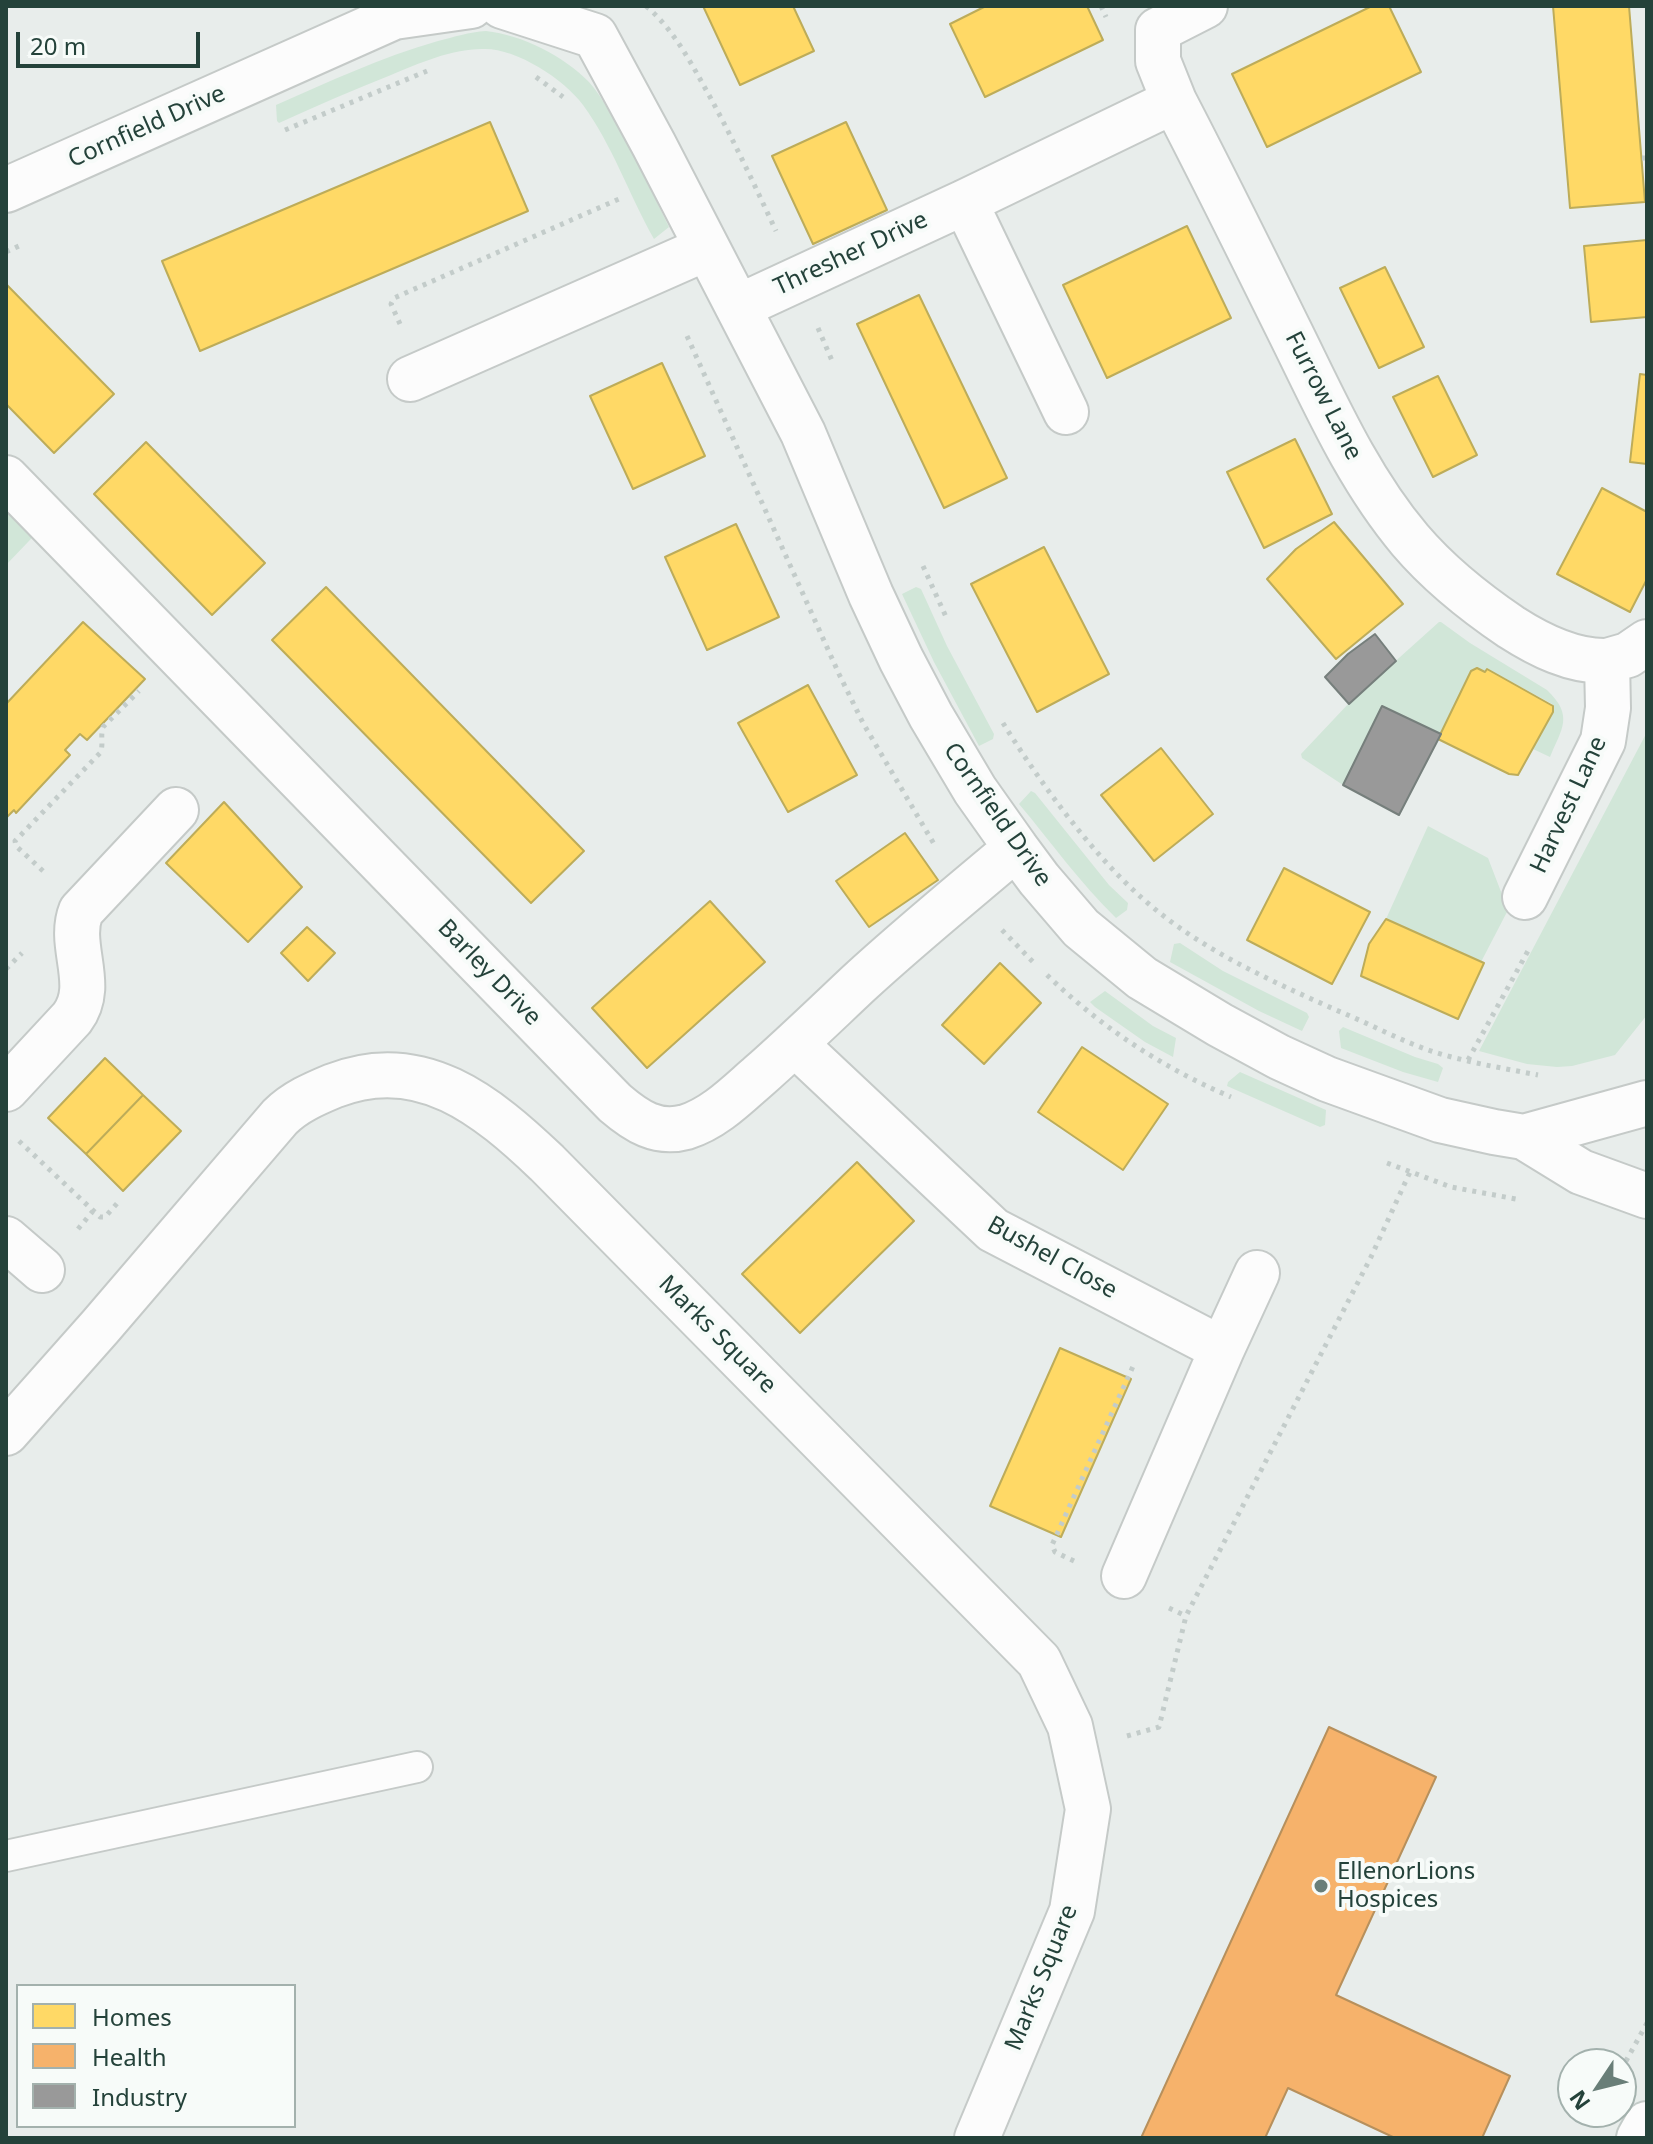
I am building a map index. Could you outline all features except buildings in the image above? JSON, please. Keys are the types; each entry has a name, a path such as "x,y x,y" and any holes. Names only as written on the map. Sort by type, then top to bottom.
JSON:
{"street":[{"name":"Cornfield Drive","path":"6,190 394,17 471,6"},
{"name":"Cornfield Drive","path":"502,6 595,36 803,433 901,659 975,790 1066,913 1092,939 1142,978 1279,1057 1360,1092 1440,1120 1524,1137 1581,1172 1647,1196"},
{"path":"1149,18 1205,6"},
{"name":"Furrow Lane","path":"1149,18 1158,61 1174,101 1346,444 1390,515 1453,584 1485,609 1550,649 1573,657 1607,661"},
{"name":"Thresher Drive","path":"738,307 1174,101"},
{"path":"965,202 1066,412"},
{"path":"416,376 707,248"},
{"name":"Barley Drive","path":"6,478 615,1103 649,1126 686,1127 728,1103 884,960 1016,848"},
{"path":"1607,661 1628,655 1647,642"},
{"name":"Harvest Lane","path":"1525,897 1603,741 1608,708 1607,661"},
{"path":"6,1089 76,1013 83,986 76,925 81,911 176,810"},
{"name":"Bushel Close","path":"795,1044 993,1230 1222,1349"},
{"name":"Marks Square","path":"6,1433 294,1105 324,1090 381,1074 436,1085 464,1095 499,1118 1039,1661 1070,1726 1088,1809 1072,1911 977,2138"},
{"name":"Cornfield Drive","path":"1524,1137 1647,1103"},
{"path":"6,1239 42,1270"},
{"path":"1104,1571 1222,1349 1257,1273"},
{"path":"1639,2138 1647,2124"}],"lane":[{"path":"6,1856 417,1767"}],"path":[{"path":"646,6 674,34 720,114 833,364"},
{"path":"282,131 431,70"},
{"path":"529,73 570,104"},
{"path":"416,376 392,307 393,300 624,197"},
{"path":"6,252 20,246"},
{"path":"658,270 742,461"},
{"path":"918,557 952,630"},
{"path":"51,880 16,846 15,841 100,753 103,727 144,686"},
{"path":"997,713 1052,795 1110,865 1164,917 1212,950 1268,979 1415,1045 1468,1060 1551,1077"},
{"path":"6,969 25,950"},
{"path":"9,1132 100,1217 105,1217 120,1200"},
{"path":"1076,1750 1159,1727 1186,1616 1371,1257 1410,1172"},
{"path":"1104,1571 1055,1552 1052,1545 1138,1355"},
{"path":"1159,1604 1186,1616"},
{"path":"1633,2048 1647,2023"}],"green space":[{"path":"486,31 542,48 589,82 616,123 669,227 654,239 603,137 575,95 539,67 498,50 473,49 437,57 279,123 277,121 276,105 336,79 417,47"},
{"path":"6,477 50,519 6,565"},
{"path":"916,587 921,589 947,646 994,734 993,739 979,746 902,594"},
{"path":"1439,622 1547,690 1555,699 1561,707 1563,722 1550,757 1533,749 1553,712 1552,704 1487,669 1485,672 1477,668 1471,671 1441,734 1382,707 1343,785 1302,758 1301,754 1350,702"},
{"path":"1647,732 1647,1015 1615,1055 1572,1066 1527,1064 1479,1051"},
{"path":"1031,791 1109,885 1128,903 1127,910 1116,918 1019,804"},
{"path":"1428,826 1488,858 1508,910 1481,962 1386,919"},
{"path":"1180,943 1223,971 1307,1013 1309,1017 1302,1031 1170,962 1174,944"},
{"path":"1105,991 1153,1026 1176,1038 1173,1057 1145,1042 1090,1002"},
{"path":"1343,1027 1438,1064 1443,1068 1438,1082 1341,1048 1339,1031"},
{"path":"1240,1072 1326,1110 1325,1125 1320,1127 1227,1086"}],"place":[{"name":"EllenorLions Hospices","path":"1321,1886"}]}
